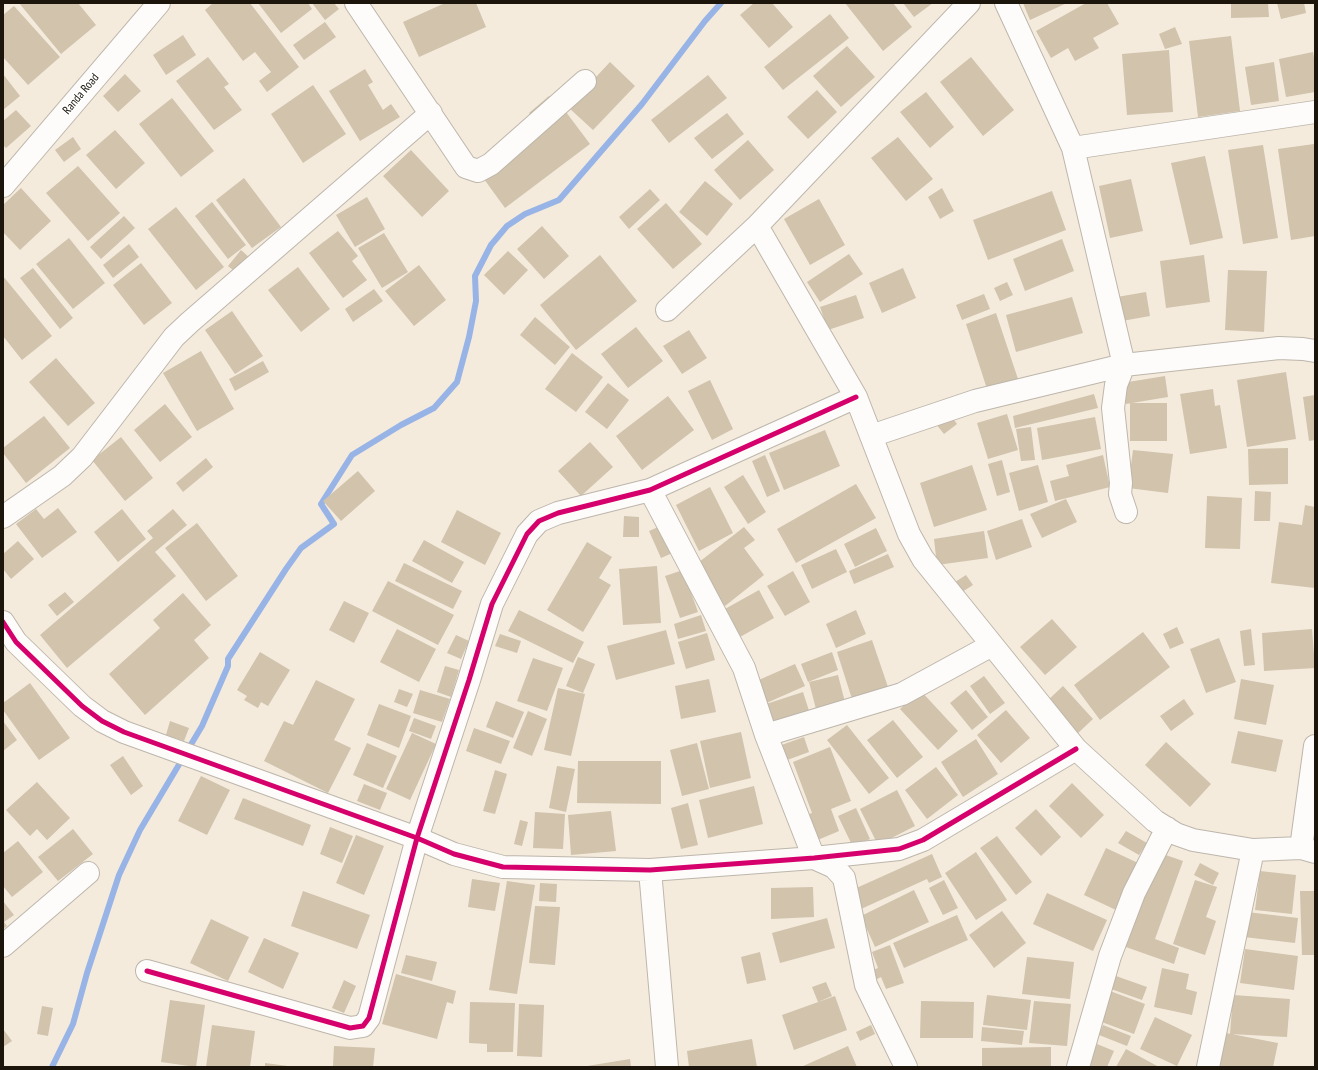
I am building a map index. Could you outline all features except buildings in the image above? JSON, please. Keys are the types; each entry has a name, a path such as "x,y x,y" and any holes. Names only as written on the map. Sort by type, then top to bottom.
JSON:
{"street":[{"name":"Randa Road","path":"3,186 159,3"},
{"path":"356,3 466,167 478,171 492,164 585,81"},
{"path":"667,310 757,226 969,3"},
{"path":"1006,3 1072,148 1124,365 1116,385 1113,408 1121,483 1120,494 1126,512"},
{"path":"1072,148 1315,112"},
{"path":"3,517 62,476 82,457 174,337 430,113"},
{"path":"757,226 856,397 909,534 923,559 1076,749 1155,820 1176,834 1193,840 1253,850 1308,850 1315,746"},
{"path":"871,436 975,401 1124,365 1279,348 1315,351"},
{"path":"147,971 350,1028 363,1026 370,1018 416,838 469,680 492,604 527,534 539,521 558,512 650,490 856,397"},
{"path":"650,490 744,668 766,735 814,858 834,867 844,878 866,985 906,1067"},
{"path":"3,622 9,647 102,721 124,732 416,838 454,854 504,867 650,870 814,858 899,849 923,840 1076,749"},
{"path":"766,735 902,694 992,645"},
{"path":"1078,1067 1110,956 1134,893 1168,828"},
{"path":"1208,1067 1253,850"},
{"path":"650,870 667,1067"},
{"path":"3,946 88,873"}],"waterway":[{"path":"52,1067 73,1024 87,973 119,875 140,830 202,726 228,666 228,659 301,548 334,524 321,504 352,455 401,425 434,408 457,382 469,337 476,301 475,276 491,245 507,226 525,214 559,200 642,104 705,21 721,3"}],"cycle path":[{"path":"147,971 350,1028 363,1026 369,1018 417,838 469,680 492,604 527,534 539,521 558,513 650,490 856,397"},
{"path":"3,622 16,642 82,706 102,721 124,732 417,838 454,854 503,867 650,870 814,858 899,849 923,840 1076,749"}]}
